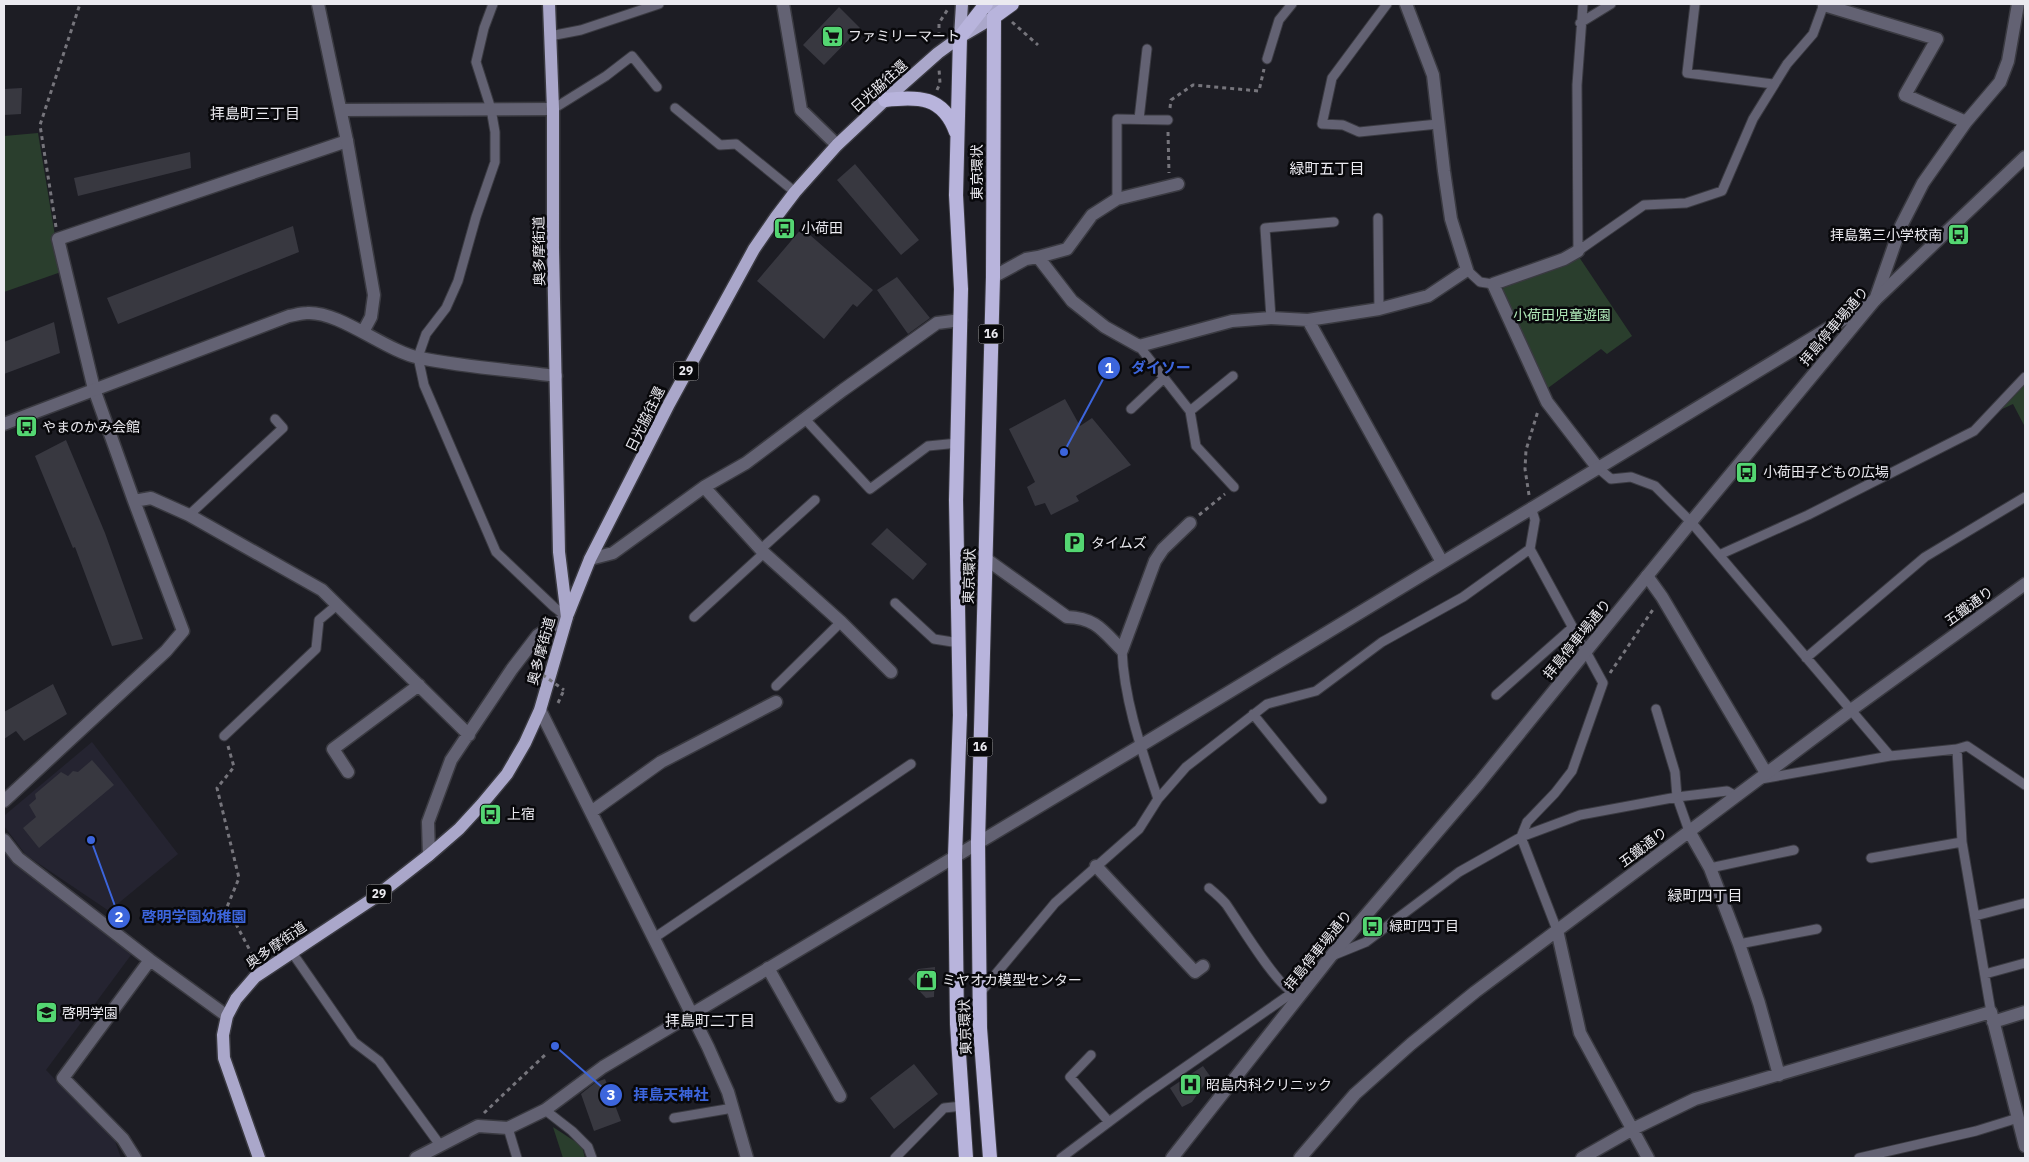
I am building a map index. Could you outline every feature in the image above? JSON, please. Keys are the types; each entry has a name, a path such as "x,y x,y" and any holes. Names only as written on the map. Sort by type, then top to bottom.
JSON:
{"highway":[{"path":"960,37 986,4"},
{"path":"994,10 1013,8"},
{"name":"東京環状","path":"990,1158 980,1028 978,842 993,278 994,10"},
{"name":"東京環状","path":"960,37 956,195 961,289 956,500 960,716 955,856 957,1024 966,1158"},
{"path":"885,100 914,98 932,102 945,112 957,135"}],"main road":[{"name":"奥多摩街道","path":"259,1158 224,1058 223,1035 227,1016 243,989 262,972 291,951 374,898 429,855 459,829 507,774 526,743 540,710 567,617 559,552 553,109 549,4"},
{"path":"960,37 962,4"},
{"name":"29","path":"960,37 994,10"},
{"name":"日光脇往還","path":"567,617 590,560 713,321 754,249 795,192 837,145 938,53 960,37"}],"street":[{"path":"318,4 347,140 374,295 371,317 363,332"},
{"path":"783,4 801,110 837,145"},
{"path":"1038,257 1072,301 1105,327 1139,346 1232,322 1271,318 1308,320 1379,309 1428,296 1468,270 1451,219 1433,75 1406,4"},
{"path":"1824,4 1938,38 1905,95 1966,122"},
{"path":"416,1158 478,1126 508,1128 545,1110 603,1067 1140,746 1875,300 1901,226 1923,182 1966,122 2000,82 2008,60 2018,4"},
{"path":"341,110 553,109"},
{"path":"4,801 166,651 183,631 94,389 58,240 347,140"},
{"name":"拝島停車場通り","path":"1172,1158 1296,994 1331,956 1479,783 1587,652 1690,522 1875,300 2025,157"},
{"path":"993,278 1026,259 1068,249 1092,215 1117,199 1173,186"},
{"path":"1578,251 1564,260 1494,284 1547,402 1597,467"},
{"path":"4,424 289,316 308,312 323,314 363,332 384,345 418,358 556,376"},
{"path":"590,560 613,553 704,487 746,463 843,390 937,323 961,320"},
{"path":"1308,320 1442,562"},
{"path":"704,487 762,551 841,622 891,672"},
{"path":"134,501 150,498 190,515 322,590 469,735"},
{"path":"986,559 1067,617 1076,617 1095,623 1122,650 1155,561 1163,549 1190,523"},
{"path":"1647,576 1662,597 1762,776"},
{"name":"五鐵通り","path":"1300,1158 1355,1094 1411,1044 1475,992 1762,776 2025,584"},
{"path":"429,855 428,822 452,760 512,668 538,635 567,617"},
{"path":"348,772 333,749 419,686"},
{"path":"591,812 661,762 776,702"},
{"path":"540,710 692,1014 728,1092 748,1158"},
{"path":"1689,831 1710,868 1739,944 1759,1003 1779,1075"},
{"path":"4,840 18,858 150,960 227,1016"},
{"path":"1096,866 1195,972 1203,966"},
{"path":"1557,930 1580,1033 1648,1158"},
{"path":"135,1158 123,1139 63,1078 150,960"},
{"path":"768,968 840,1096"},
{"path":"1582,1158 1633,1129 1694,1100 1992,1017 2025,1012"},
{"path":"1992,1017 2023,1132 2025,1146"}],"lane":[{"path":"493,4 484,28 476,62 491,110 495,132 495,162 476,217 458,281 446,308 426,334 418,358 424,385 496,552 567,617"},
{"path":"550,36 581,30 659,4"},
{"path":"1267,59 1279,20 1292,4"},
{"path":"1387,4 1332,78 1322,124 1343,125 1359,132 1438,124"},
{"path":"1578,251 1577,85 1580,23 1583,4"},
{"path":"1580,23 1611,4"},
{"path":"1695,4 1687,74 1773,84"},
{"path":"1578,251 1644,205 1686,203 1722,191 1753,118 1787,64 1813,34 1824,4"},
{"path":"1139,119 1147,49"},
{"path":"553,109 606,76 632,56 657,87"},
{"path":"675,108 720,145 736,144 795,192"},
{"path":"1117,199 1117,119 1168,120"},
{"path":"1378,218 1379,309"},
{"path":"1271,318 1266,228 1334,222"},
{"path":"1468,270 1480,282 1494,284"},
{"path":"1139,346 1190,411 1196,446 1234,487"},
{"path":"1190,411 1233,376"},
{"path":"1719,555 1808,515 1974,431 2025,376"},
{"path":"1131,410 1164,378"},
{"path":"190,515 283,428 275,418"},
{"path":"805,419 870,489 928,446 958,443"},
{"path":"1597,467 1611,479 1631,477 1655,486 1719,555 1890,756"},
{"path":"1806,658 1925,557 2025,497"},
{"path":"694,617 815,500"},
{"path":"1531,507 1535,520 1530,549 1603,683 1572,771 1555,794 1526,822 1521,837 1557,930"},
{"path":"980,993 1055,903 1139,829 1158,798 1186,767 1267,704 1316,691 1382,642 1463,597 1530,549"},
{"path":"896,603 934,640 959,643"},
{"path":"224,736 316,648 319,620 337,605"},
{"path":"776,686 841,622"},
{"path":"1496,695 1572,628"},
{"path":"1122,650 1123,674 1140,746 1158,798"},
{"path":"1656,709 1675,772 1677,796 1689,831"},
{"path":"1253,714 1322,798"},
{"path":"1762,776 1890,756 1957,749 1967,746 2025,785"},
{"path":"1957,749 1962,842 1992,1017"},
{"path":"654,938 911,764"},
{"path":"1331,956 1366,942 1459,872 1521,837 1580,815 1677,796 1727,791 1736,796"},
{"path":"1871,858 1962,842"},
{"path":"1710,868 1794,850"},
{"path":"1061,1158 1145,1095 1296,994 1277,978 1224,903 1210,888"},
{"path":"1974,916 2025,903"},
{"path":"1739,944 1817,929"},
{"path":"291,951 354,1042 379,1061 440,1144"},
{"path":"1985,974 2025,963"},
{"path":"1092,1054 1070,1077 1109,1122"},
{"path":"895,1158 944,1108 962,1106"},
{"path":"674,1118 733,1108"},
{"path":"545,1110 572,1131 588,1147 592,1158"},
{"path":"1859,1158 1976,1131 2018,1118"},
{"path":"508,1128 517,1158"}],"path":[{"path":"58,240 40,125 80,4"},
{"path":"1013,8 1012,22 1038,45"},
{"path":"1173,186 1168,120 1171,100 1192,85 1259,91 1267,59"},
{"path":"1531,507 1524,469 1526,450 1543,394"},
{"path":"1190,523 1234,487"},
{"path":"1603,683 1662,597"},
{"path":"536,670 564,690"},
{"path":"224,736 234,768 216,788 239,878 228,907 262,972"},
{"path":"483,1114 548,1053"}],"shaded area":[{"path":"92,742 178,854 109,911 26,855 4,826 5,815"},
{"name":"啓明学園","path":"4,844 131,955 46,1070 115,1141 121,1158 4,1158"}],"green space":[{"path":"38,133 61,272 4,292 4,136"},
{"name":"小荷田児童遊園","path":"1579,257 1632,336 1607,354 1601,349 1548,388 1499,293 1507,284"},
{"path":"2025,383 2025,427 2013,404 1998,411"},
{"path":"553,1127 582,1146 585,1158 563,1158"}],"building":[{"name":"ファミリーマート","path":"839,7 860,28 824,65 803,45"},
{"path":"22,88 21,114 4,115 4,89"},
{"path":"190,152 191,168 78,196 74,178"},
{"path":"855,164 919,240 901,255 837,180"},
{"path":"293,226 299,252 118,324 107,298"},
{"path":"802,228 873,290 857,307 853,304 824,339 757,281"},
{"path":"897,277 930,318 908,334 877,290"},
{"path":"54,322 60,353 4,374 4,342"},
{"path":"1065,399 1080,426 1092,418 1131,465 1076,496 1079,501 1051,515 1045,503 1035,506 1027,487 1035,482 1009,429"},
{"path":"66,440 105,533 143,639 112,646 75,547 73,548 35,456"},
{"path":"887,528 927,564 913,580 871,544"},
{"path":"53,684 67,714 24,741 16,731 4,739 4,712"},
{"path":"92,760 114,785 39,848 23,828 36,817 29,805 36,799 35,794 61,772 68,776 73,771 78,772"},
{"path":"935,967 934,997 926,998 908,979 918,969"},
{"path":"914,1064 938,1094 894,1129 870,1098"},
{"path":"1203,1066 1210,1076 1192,1102 1182,1107 1170,1088"},
{"path":"605,1079 621,1121 594,1131 581,1094 596,1082"}],"place":[{"name":"ファミリーマート","path":"832,36"},
{"name":"小荷田","path":"785,228"},
{"name":"拝島第三小学校南","path":"1958,235"},
{"name":"やまのかみ会館","path":"26,427"},
{"name":"ダイソー","path":"1064,452"},
{"name":"小荷田子どもの広場","path":"1747,472"},
{"name":"タイムズ","path":"1075,543"},
{"name":"上宿","path":"491,814"},
{"name":"啓明学園幼稚園","path":"91,840"},
{"name":"緑町四丁目","path":"1373,926"},
{"name":"ミヤオカ模型センター","path":"926,980"},
{"name":"啓明学園","path":"46,1013"},
{"name":"拝島天神社","path":"555,1046"},
{"name":"昭島内科クリニック","path":"1190,1085"}],"district":[{"name":"拝島町三丁目","path":"255,114"},
{"name":"緑町五丁目","path":"1327,169"},
{"name":"緑町四丁目","path":"1705,896"},
{"name":"拝島町二丁目","path":"710,1021"}]}
